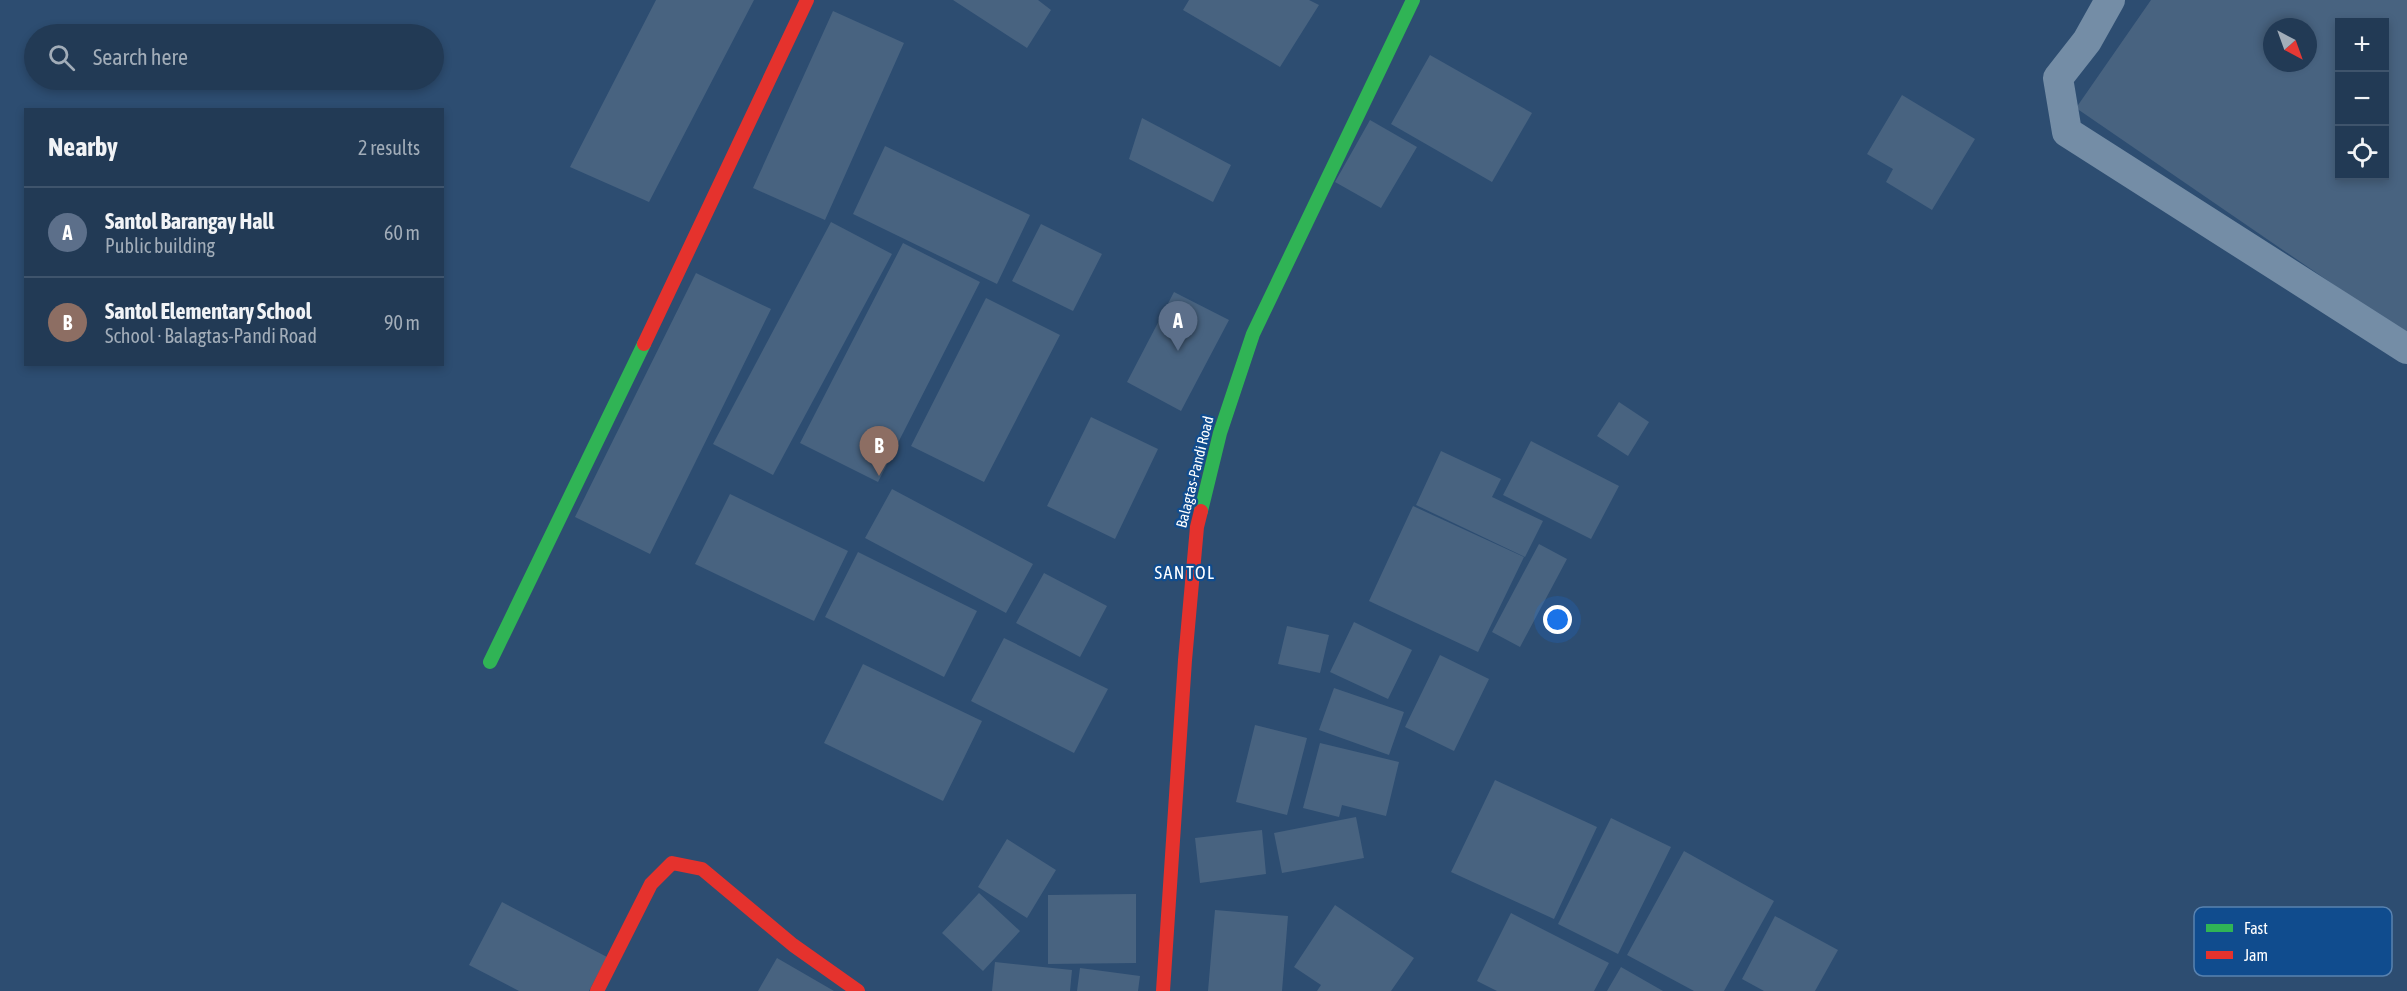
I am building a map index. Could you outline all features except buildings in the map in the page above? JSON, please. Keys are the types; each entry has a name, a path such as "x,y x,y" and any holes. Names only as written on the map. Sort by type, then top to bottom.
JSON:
{"street":[{"path":"490,662 615,406 807,0"},
{"name":"Balagtas-Pandi Road","path":"1163,991 1185,660 1197,526 1220,433 1253,334 1413,0"},
{"path":"597,991 651,884 672,863 702,869 793,945 858,991"}],"lane":[{"path":"2110,0 2087,41 2058,78 2067,132 2407,349"}],"traffic: fast":[{"path":"1201,511 1220,433 1253,334 1413,0"},
{"path":"490,662 644,344"}],"traffic: jam":[{"path":"644,344 807,0"},
{"path":"1163,991 1185,660 1197,527 1201,511"},
{"path":"597,991 651,884 672,863 702,869 793,945 858,991"}],"place":[{"name":"Santol Barangay Hall","path":"1178,351"},
{"name":"Santol Elementary School","path":"879,476"}],"district":[{"name":"SANTOL","path":"1185,573"}]}
